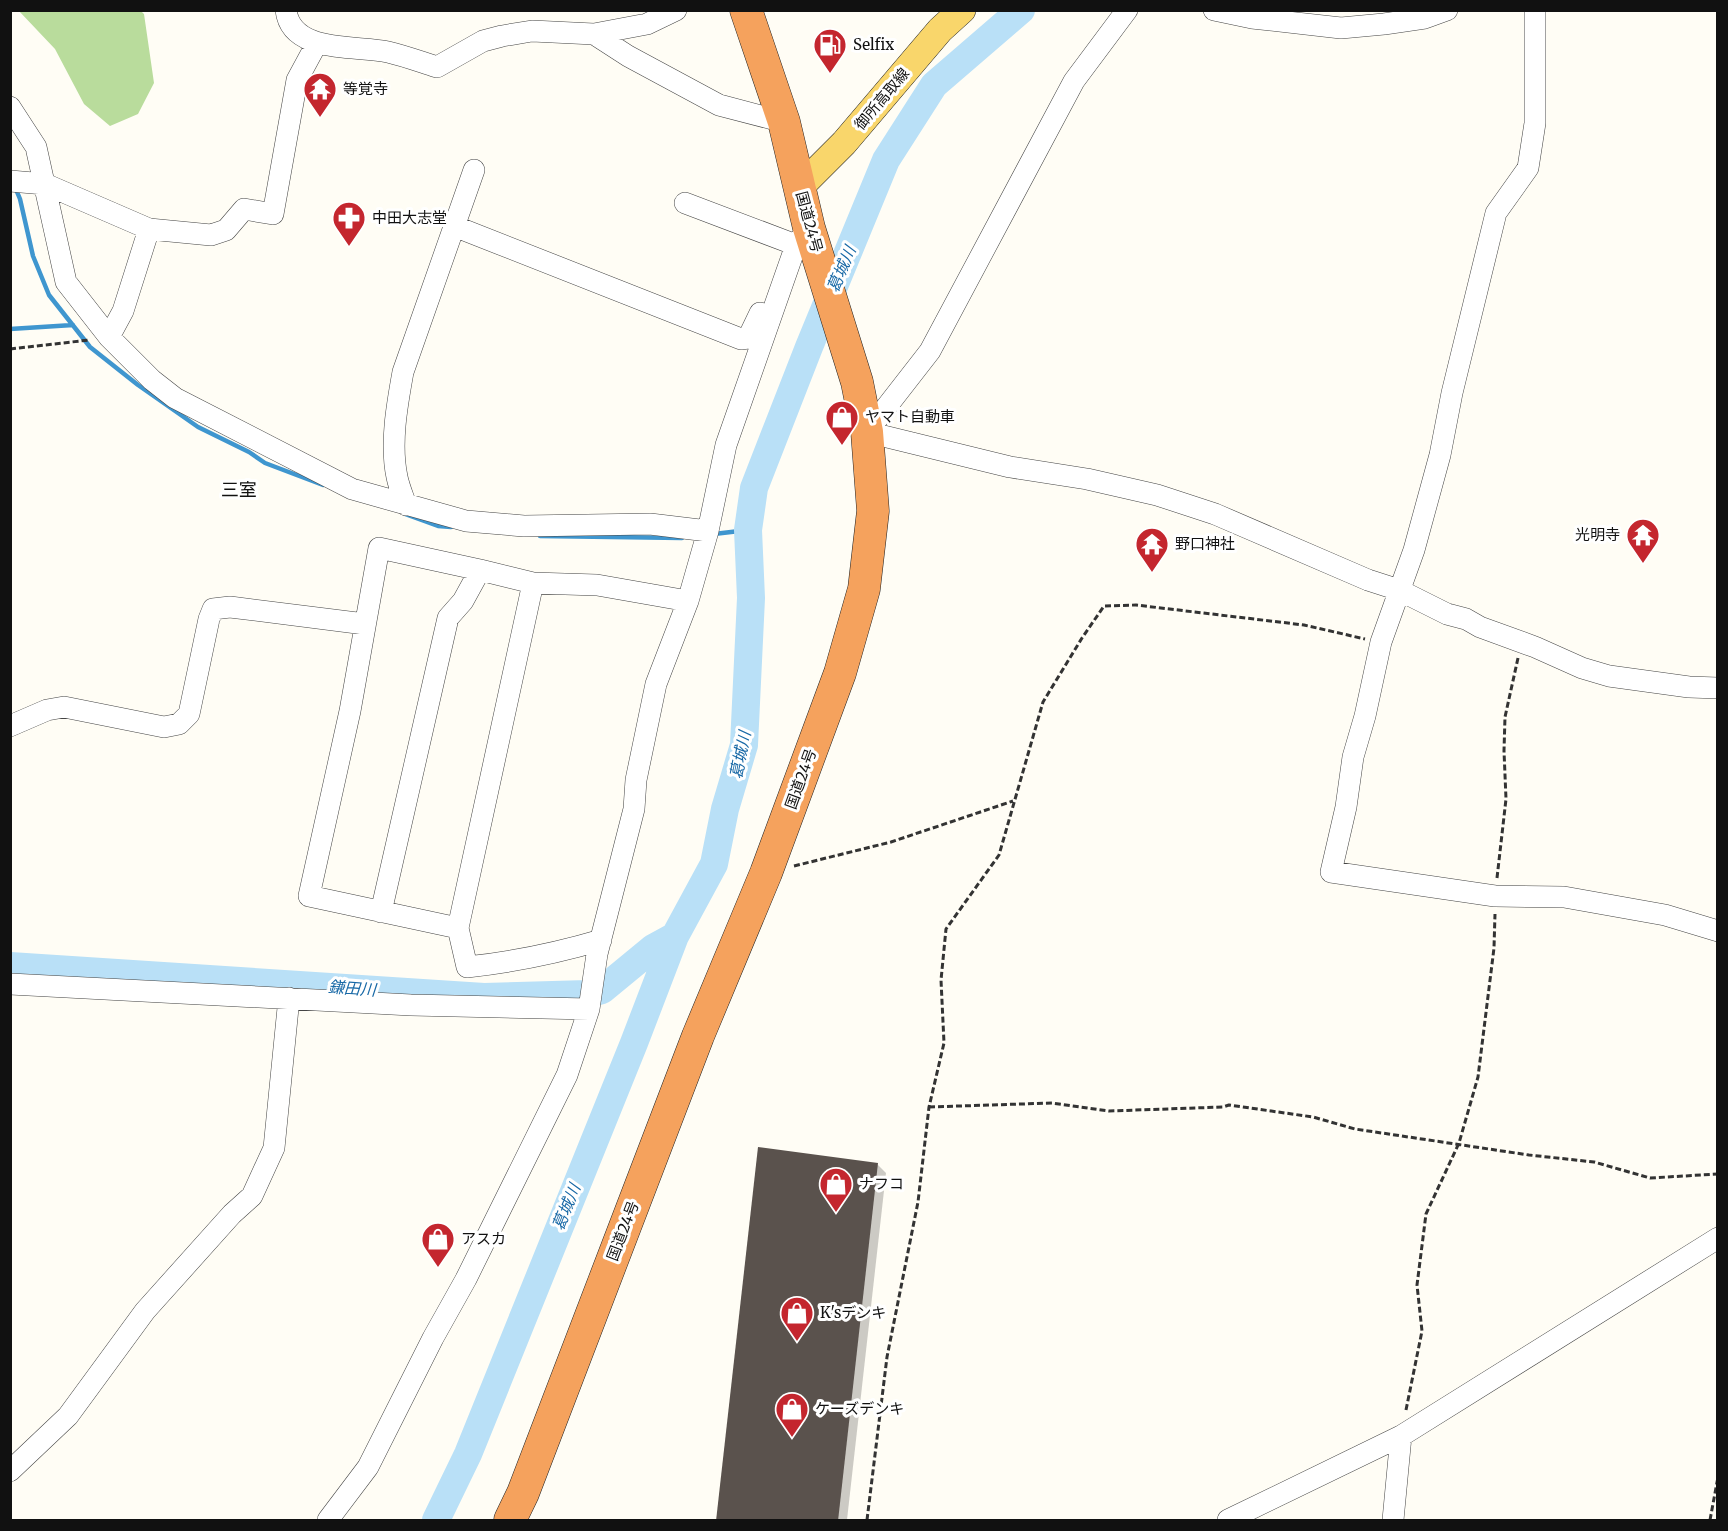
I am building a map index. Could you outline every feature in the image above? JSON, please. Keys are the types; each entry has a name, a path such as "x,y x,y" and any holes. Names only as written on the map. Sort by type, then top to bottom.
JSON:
{"highway":[{"name":"国道24号","path":"510,1521 698,1036 766,873 840,673 864,589 873,511 867,432 856,382 803,243 800,187 784,122 746,10"}],"main road":[{"name":"御所高取線","path":"800,187 844,143 940,30 963,10"}],"street":[{"path":"286,10 287,22 302,36 317,43 387,52 438,67 483,41 502,36 532,31 594,34 647,24 676,10"},
{"path":"1127,10 1074,81 930,351 867,432 1010,467 1087,479 1157,495 1215,514 1368,580 1399,590 1447,614 1466,619 1480,627 1582,668 1609,676 1689,687 1718,688"},
{"path":"1214,10 1252,18 1341,28 1415,20 1447,10"},
{"path":"1535,10 1535,123 1528,168 1496,213 1452,393 1440,455 1414,550 1381,642 1365,716 1353,757 1346,807 1330,872 1495,896 1564,897 1665,915 1718,931"},
{"path":"594,34 628,56 719,105 784,122"},
{"path":"10,181 45,184 149,229 211,235 226,230 244,209 273,214 297,80 317,43"},
{"path":"10,107 36,147 66,282 109,337 152,380 175,398 352,489 466,521 524,526 650,524 708,531"},
{"path":"406,505 396,477 395,446 397,404 403,372 474,170"},
{"path":"686,203 803,243"},
{"path":"454,226 741,339 748,338 755,328 778,270 803,243"},
{"path":"109,337 123,311 149,229"},
{"path":"328,1521 368,1467 433,1338 466,1279 567,1075 589,1009 599,947 634,809 636,780 656,684 688,601 708,531 726,445 803,243"},
{"path":"458,928 309,896 350,711 379,548 533,583 597,585 688,601"},
{"path":"381,912 448,618 463,601 480,570"},
{"path":"533,583 458,928 467,967 599,947"},
{"path":"10,726 47,710 64,707 164,727 179,724 189,714 213,609 230,607 365,624"},
{"path":"10,984 411,1005 589,1009"},
{"path":"10,1472 68,1416 145,1311 232,1214 252,1196 274,1148 290,998"},
{"path":"1228,1521 1401,1436 1718,1238"},
{"path":"1393,1521 1401,1436"}],"path":[{"path":"10,350 109,337"},
{"path":"867,1521 887,1357 918,1202 929,1107 944,1043 941,980 946,929 999,855 1043,702 1104,606 1136,605 1304,625 1381,642"},
{"path":"1401,1436 1422,1331 1417,1285 1426,1214 1459,1143 1478,1077 1494,948 1495,896 1506,799 1505,717 1517,658 1546,652"},
{"path":"766,873 891,842 1013,801"},
{"path":"929,1107 1052,1103 1109,1111 1229,1105 1313,1117 1355,1129 1529,1155 1594,1162 1650,1178 1718,1174"},
{"path":"1710,1521 1718,1477"}],"green space":[{"path":"19,11 141,11 144,14 154,83 138,114 110,126 84,104 55,49"}],"building":[{"name":"K'sデンキ","path":"758,1147 878,1163 838,1521 716,1521"}],"waterway":[{"name":"葛城川","path":"436,1520 468,1454 675,936 714,864 725,809 744,745 751,598 748,530 754,488 886,160 934,85 1021,10"},
{"path":"15,187 20,199 33,256 49,295 90,347 138,385 198,427 249,452 265,463 323,485"},
{"path":"10,329 73,325"},
{"path":"405,514 438,526 451,527"},
{"path":"714,534 748,530"},
{"path":"540,536 682,538"},
{"name":"鎌田川","path":"10,966 484,997 588,994 602,990 653,948 675,936"}],"place":[{"name":"Selfix","path":"830,74"},
{"name":"等覚寺","path":"320,118"},
{"name":"中田大志堂","path":"349,247"},
{"name":"ヤマト自動車","path":"842,446"},
{"name":"光明寺","path":"1643,564"},
{"name":"野口神社","path":"1152,573"},
{"name":"ナフコ","path":"836,1213"},
{"name":"アスカ","path":"438,1268"},
{"name":"K'sデンキ","path":"797,1342"},
{"name":"ケーズデンキ","path":"792,1438"}],"district":[{"name":"三室","path":"239,490"}]}
